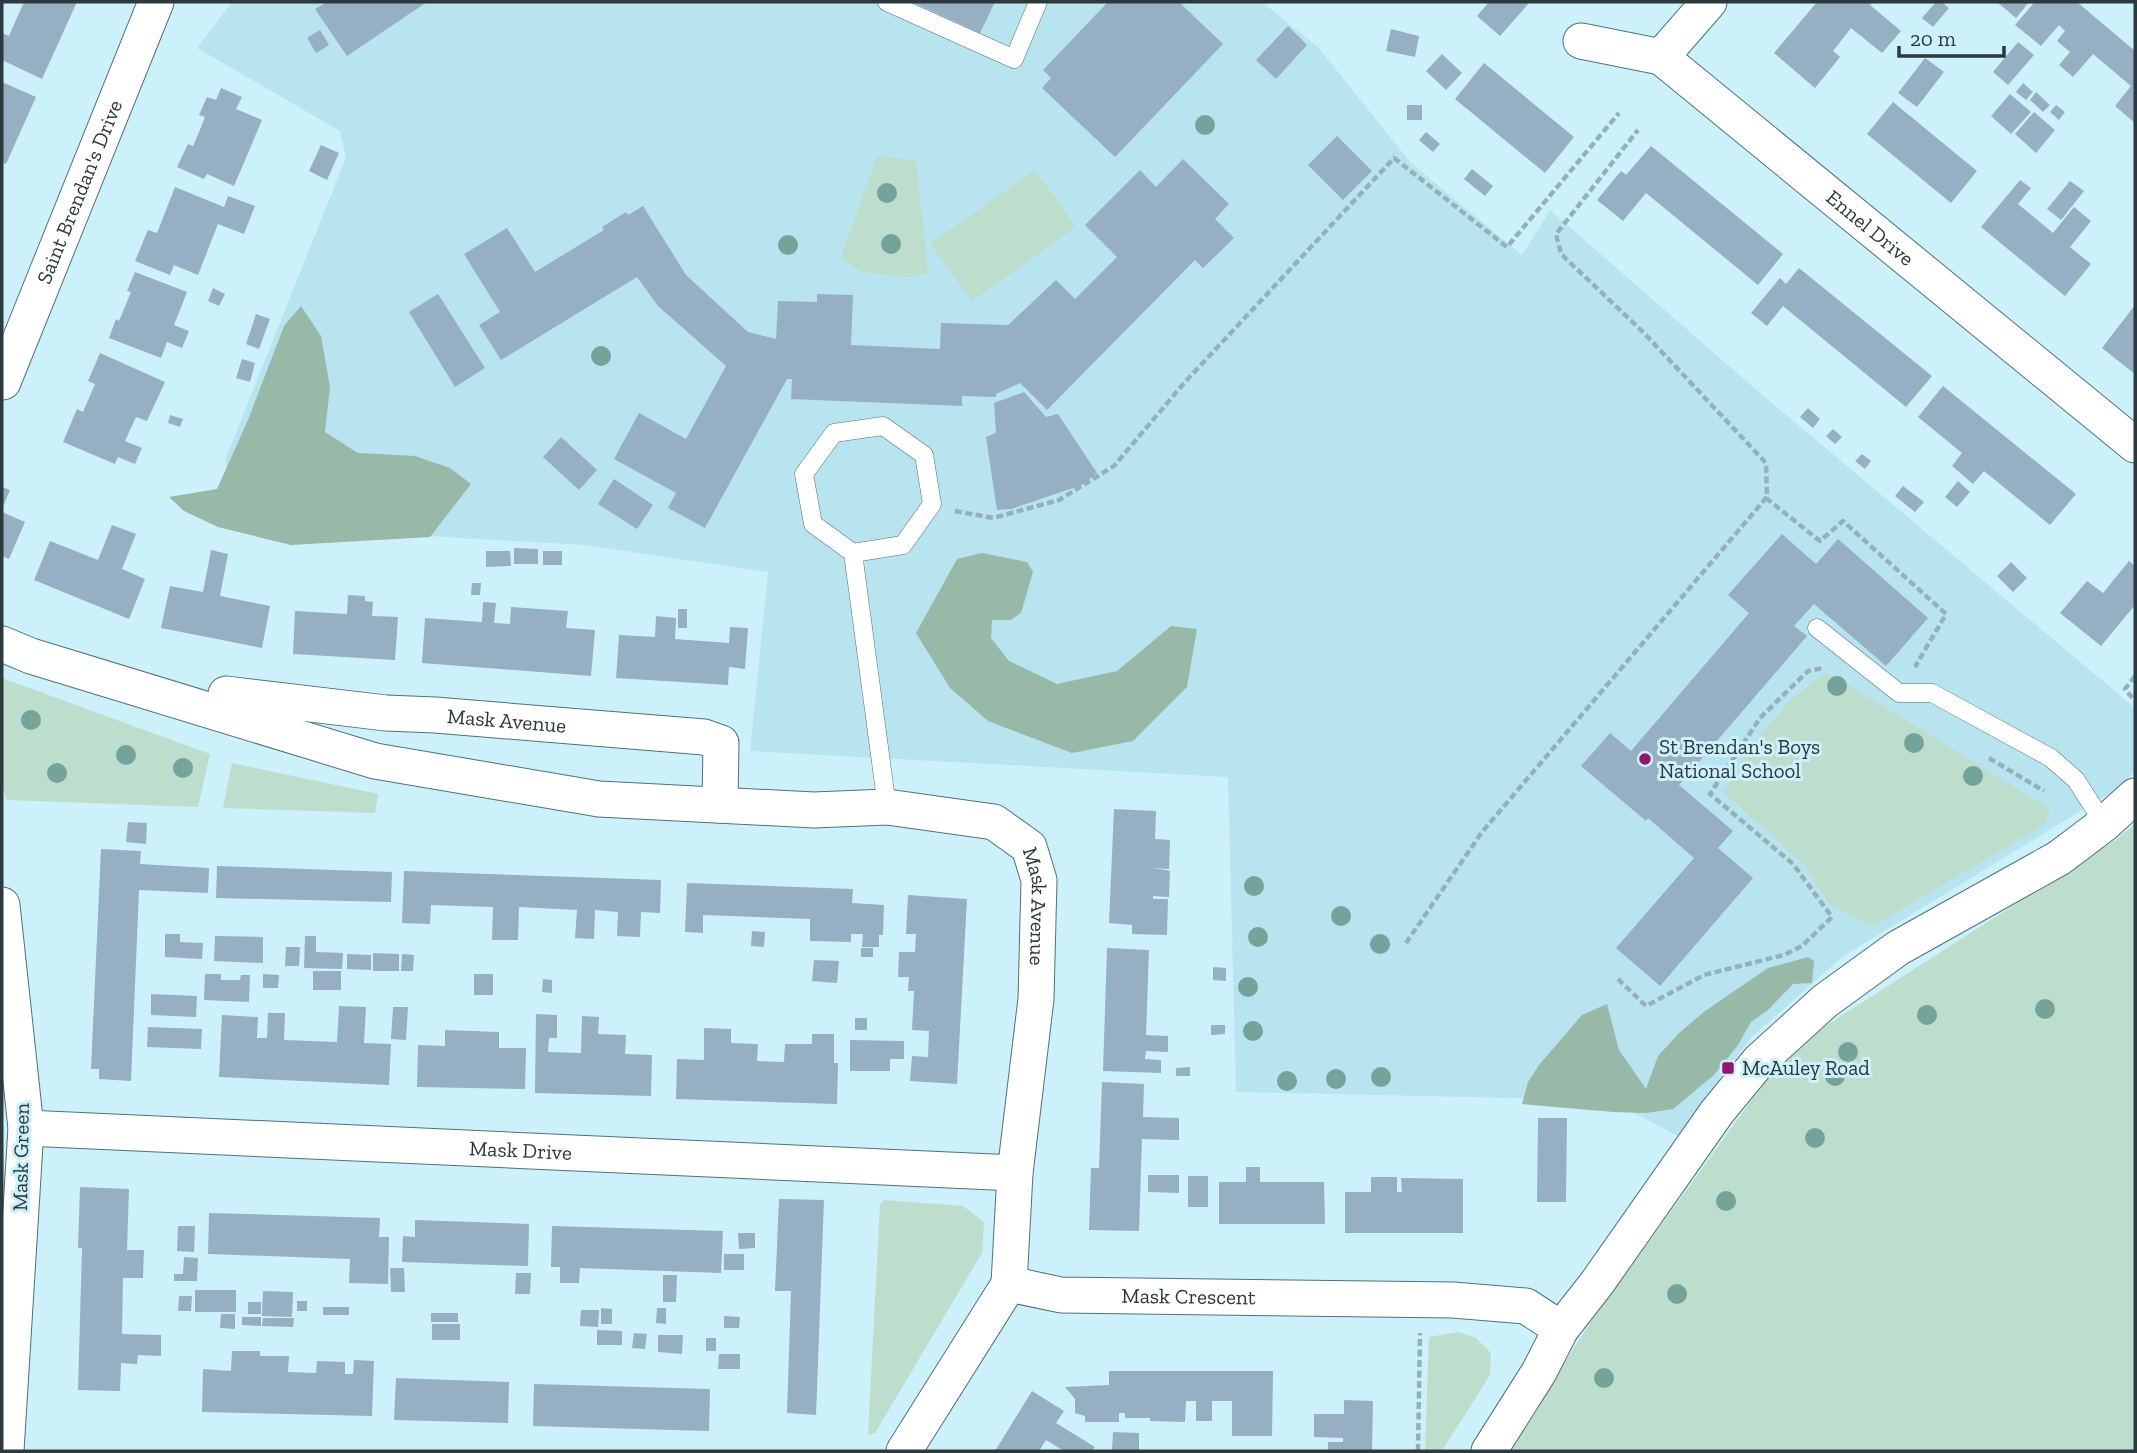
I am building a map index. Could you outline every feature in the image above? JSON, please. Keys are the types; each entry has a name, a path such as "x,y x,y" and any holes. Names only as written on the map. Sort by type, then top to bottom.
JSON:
{"street":[{"name":"Saint Brendan's Drive","path":"3,382 156,2"},
{"path":"1581,41 1661,57 1709,2"},
{"name":"Ennel Drive","path":"1661,57 2135,445"},
{"name":"Mask Avenue","path":"2,644 31,656 375,761 599,799 814,810 887,807 994,822 1029,847 1039,880 1036,999 1015,1173 1009,1284"},
{"name":"Mask Avenue","path":"226,694 352,709 704,737 721,743 720,805"},
{"path":"340,751 352,709"},
{"path":"1489,1451 1539,1372 1561,1329 1597,1283 1717,1112 1759,1061 1825,1001 1898,948 2059,858 2104,824 2135,796"},
{"name":"Mask Green","path":"2,905 26,1128 6,1451"},
{"name":"Mask Drive","path":"26,1128 1015,1173"},
{"path":"904,1451 1009,1284"},
{"name":"Mask Crescent","path":"1009,1284 1061,1295 1420,1299 1526,1306 1561,1329"}],"lane":[{"path":"887,2 1014,59 1038,2"},
{"path":"883,426 924,455 932,504 903,545 853,553 813,524 804,474 834,433 883,426"},
{"path":"853,553 887,807"},
{"path":"1817,628 1899,693 1932,693 2051,758 2076,779 2104,824"}],"path":[{"path":"930,507 993,518 1059,500 1114,466 1185,382 1394,158 1507,247 1619,113"},
{"path":"1406,943 1482,832 1766,498 1766,463 1644,333 1561,254 1556,234 1637,130"},
{"path":"1766,498 1820,541 1843,521 1946,614 1899,693"},
{"path":"1618,978 1646,1006 1704,975 1784,955 1802,946 1832,918 1793,864 1710,794 1760,719 1808,671 1832,666"},
{"path":"2135,676 2125,689 2135,701"},
{"path":"1986,756 2056,797"},
{"path":"1418,1451 1420,1299"}],"shaded area":[{"path":"232,2 1262,2 1319,48 1411,163 1522,255 1550,210 1760,393 2135,708 2135,772 2115,790 1842,957 1752,1037 1678,1136 1609,1100 1236,1092 1228,777 750,751 768,572 584,545 242,525 225,460 346,158 340,131 197,48"}],"green space":[{"path":"877,156 916,160 928,273 907,277 861,272 841,257"},
{"path":"1035,170 1076,227 972,301 930,244"},
{"path":"301,306 321,336 330,387 325,432 358,453 415,456 450,468 471,484 430,537 291,545 218,527 184,511 169,497 217,489 248,420 284,326"},
{"path":"982,553 1027,562 1033,572 1021,613 1011,620 992,620 991,638 1009,661 1057,684 1117,671 1171,626 1197,629 1187,687 1133,741 1072,753 988,721 950,688 916,633 957,559"},
{"path":"1825,673 1844,682 2050,809 2044,825 1873,926 1830,905 1803,863 1723,792 1758,737 1792,699"},
{"path":"2,678 210,754 198,807 7,800 2,785"},
{"path":"232,763 378,794 375,813 223,808"},
{"path":"2135,824 2135,1451 1508,1451 1590,1323 1788,1050 2117,839"},
{"path":"1808,957 1814,961 1812,983 1793,984 1768,1010 1751,1022 1738,1045 1714,1075 1673,1109 1646,1113 1613,1112 1522,1104 1528,1082 1539,1065 1582,1015 1607,1004 1619,1050 1646,1089 1658,1056 1705,1011 1768,968"},
{"path":"884,1200 963,1206 984,1222 982,1253 875,1433 868,1435 880,1204"},
{"path":"1459,1332 1476,1338 1491,1353 1490,1375 1442,1451 1425,1451 1429,1337"}],"building":[{"path":"24,2 77,2 42,79 2,60 2,33 9,36"},
{"path":"327,2 427,2 347,56 315,9"},
{"path":"912,2 995,2 980,33"},
{"path":"1108,2 1179,2 1223,44 1115,157 1042,88 1051,78 1043,70"},
{"path":"1489,2 1530,2 1500,36 1477,16"},
{"path":"1817,2 1873,2 1870,5 1901,31 1882,53 1851,28 1833,51 1840,57 1815,88 1774,53"},
{"path":"1936,2 1942,2 1949,8 1933,27 1922,18"},
{"path":"1997,2 2029,2 2016,18"},
{"path":"2030,2 2077,2 2135,51 2135,123 2115,106 2131,86 2093,54 2073,77 2059,65 2070,52 2057,41 2065,31 2059,25 2041,46 2015,25 2033,4"},
{"path":"1288,26 1307,45 1276,79 1256,60"},
{"path":"1391,29 1419,36 1415,57 1386,51"},
{"path":"320,30 329,45 316,53 307,38"},
{"path":"2018,42 2034,55 2008,85 1993,72"},
{"path":"1442,54 1462,73 1446,90 1426,71"},
{"path":"1925,58 1944,72 1917,107 1898,93"},
{"path":"1484,63 1574,137 1545,173 1455,99"},
{"path":"2,82 36,97 6,164 2,162"},
{"path":"2023,83 2033,92 2026,100 2016,92"},
{"path":"221,88 242,97 236,109 262,120 234,186 207,174 204,179 177,167 188,144 193,146 205,117 199,115 207,97 216,100"},
{"path":"2036,92 2050,105 2043,112 2030,100"},
{"path":"2010,94 2031,112 2011,134 1991,116"},
{"path":"1893,102 1977,171 1951,203 1867,134"},
{"path":"1407,105 1422,105 1422,120 1407,120"},
{"path":"2056,105 2065,112 2059,120 2050,112"},
{"path":"2034,112 2055,130 2036,153 2015,134"},
{"path":"1426,132 1440,144 1433,152 1419,140"},
{"path":"1337,136 1372,171 1343,200 1308,165"},
{"path":"321,145 339,153 327,180 309,171"},
{"path":"1651,146 1783,254 1758,285 1646,193 1623,221 1597,200 1621,171 1626,175"},
{"path":"1183,159 1229,204 1215,219 1234,238 1203,268 1195,260 1047,410 1020,383 996,394 996,397 962,396 962,406 791,399 792,379 787,379 705,528 668,508 676,493 614,459 639,413 686,439 726,366 658,306 637,277 501,360 479,325 500,312 464,254 507,228 535,272 604,230 602,227 626,212 628,215 643,206 686,275 748,332 776,339 778,301 817,302 817,294 853,295 851,345 940,349 941,323 1008,325 1056,280 1075,299 1117,257 1085,225 1140,170 1156,187"},
{"path":"1472,169 1493,186 1485,196 1464,179"},
{"path":"2020,180 2031,188 2018,204 2053,233 2074,207 2091,221 2070,247 2091,264 2065,296 1981,227"},
{"path":"2070,181 2084,191 2061,220 2047,209"},
{"path":"175,187 224,207 228,196 255,206 244,234 218,224 198,275 174,265 170,275 135,261 148,230 157,233"},
{"path":"1799,268 1932,376 1906,407 1783,306 1767,326 1751,313 1780,278 1786,284"},
{"path":"135,272 187,292 174,325 189,331 182,348 167,342 161,358 109,338 131,292 127,291"},
{"path":"213,288 225,294 219,306 208,301"},
{"path":"438,294 485,368 455,387 409,312"},
{"path":"2135,305 2135,374 2102,348"},
{"path":"256,314 270,319 259,349 246,344"},
{"path":"100,353 165,382 147,421 136,417 125,441 142,448 135,464 118,457 115,464 63,442 77,409 83,412 95,384 88,381"},
{"path":"242,359 255,363 250,382 236,378"},
{"path":"1943,386 2076,494 2050,525 1984,471 1973,484 1952,466 1962,453 1918,417"},
{"path":"1024,392 1046,417 1058,414 1097,473 1082,485 1011,509 997,510 986,437 996,433 994,403"},
{"path":"1808,408 1820,419 1813,428 1800,417"},
{"path":"170,415 183,419 180,427 168,423"},
{"path":"1833,429 1842,437 1835,444 1826,436"},
{"path":"561,437 597,470 579,490 543,457"},
{"path":"1862,454 1871,461 1865,469 1855,461"},
{"path":"614,479 653,505 637,529 598,504"},
{"path":"1958,481 1970,492 1957,507 1945,497"},
{"path":"1903,486 1924,502 1915,512 1895,496"},
{"path":"2,487 10,490 2,509"},
{"path":"2,512 25,522 9,559 2,556"},
{"path":"112,525 136,534 122,569 145,579 129,619 34,580 50,541 98,560"},
{"name":"St Brendan's Boys National School","path":"1782,534 1816,564 1838,539 1928,618 1886,666 1814,604 1794,626 1807,636 1679,785 1733,831 1718,848 1753,878 1660,986 1616,948 1694,858 1581,766 1610,733 1631,751 1749,613 1728,595"},
{"path":"514,548 538,549 538,564 514,564"},
{"path":"211,550 228,554 220,596 270,606 262,648 161,628 170,586 203,592"},
{"path":"486,551 510,551 511,566 486,567"},
{"path":"543,551 562,551 562,565 543,565"},
{"path":"2129,561 2135,566 2135,605 2101,646 2060,613 2087,581 2103,593"},
{"path":"2011,562 2027,578 2013,592 1997,576"},
{"path":"472,583 481,583 480,595 471,595"},
{"path":"348,595 365,596 365,601 373,602 372,616 398,617 395,660 293,654 295,611 347,614"},
{"path":"483,602 496,603 494,623 510,624 511,607 568,611 566,628 595,630 591,676 422,663 425,618 482,622"},
{"path":"678,609 687,609 687,628 678,628"},
{"path":"656,616 676,618 675,639 729,643 730,627 748,628 745,669 729,667 728,685 616,678 619,635 655,637"},
{"path":"1114,809 1156,811 1155,839 1170,840 1169,869 1154,868 1170,871 1169,897 1153,896 1153,899 1168,899 1167,935 1132,934 1132,925 1109,923"},
{"path":"128,822 147,823 146,844 126,842"},
{"path":"101,849 141,851 140,864 209,868 208,893 139,890 131,1081 99,1079 99,1069 91,1069"},
{"path":"217,866 392,872 391,902 216,898"},
{"path":"404,871 661,880 660,913 641,912 640,937 617,936 618,912 595,910 594,939 575,938 577,910 519,907 518,940 492,940 493,907 431,905 430,924 402,923"},
{"path":"687,883 853,889 852,903 884,905 883,935 879,935 879,947 862,947 863,934 851,934 851,942 810,941 810,919 703,915 703,933 685,932"},
{"path":"908,895 967,899 957,1084 910,1081 912,1056 928,1057 929,1031 912,1030 914,991 908,991 909,977 898,977 899,952 915,952 916,934 906,934"},
{"path":"752,931 765,932 764,947 751,946"},
{"path":"165,934 180,934 180,942 203,943 202,959 165,957"},
{"path":"215,936 263,937 263,963 214,961"},
{"path":"305,936 316,936 316,952 343,953 342,969 304,968"},
{"path":"286,947 300,947 299,966 285,966"},
{"path":"861,948 873,948 873,957 861,957"},
{"path":"1107,948 1149,950 1146,1035 1168,1036 1168,1052 1146,1051 1145,1059 1161,1060 1161,1073 1103,1071"},
{"path":"373,953 399,954 399,971 373,971"},
{"path":"347,954 371,955 371,970 347,969"},
{"path":"402,954 414,955 413,971 401,971"},
{"path":"814,960 839,961 837,983 812,981"},
{"path":"1213,967 1226,968 1226,981 1213,980"},
{"path":"313,971 341,971 341,990 313,990"},
{"path":"205,974 221,974 221,980 240,980 241,975 250,975 249,1002 204,1000"},
{"path":"263,974 279,975 278,988 263,988"},
{"path":"474,974 493,974 493,995 474,995"},
{"path":"543,979 552,980 552,993 542,992"},
{"path":"151,994 197,996 196,1017 151,1015"},
{"path":"339,1006 366,1007 364,1043 391,1044 389,1085 219,1077 222,1015 258,1017 257,1038 267,1038 268,1013 285,1013 284,1040 337,1042"},
{"path":"393,1007 408,1007 406,1040 391,1039"},
{"path":"536,1014 557,1015 557,1038 549,1038 548,1052 581,1053 582,1016 599,1017 598,1034 626,1035 625,1054 652,1055 651,1096 535,1093"},
{"path":"855,1018 867,1018 867,1030 855,1030"},
{"path":"1211,1025 1225,1025 1225,1034 1211,1035"},
{"path":"148,1027 202,1029 201,1049 147,1047"},
{"path":"704,1028 731,1029 731,1043 758,1044 757,1061 784,1062 785,1044 812,1044 812,1034 834,1034 834,1063 838,1063 837,1104 676,1099 677,1059 704,1060"},
{"path":"445,1030 499,1032 499,1048 526,1048 525,1089 417,1087 418,1045 445,1046"},
{"path":"850,1040 904,1041 904,1059 890,1059 890,1071 850,1071"},
{"path":"1190,1067 1190,1076 1176,1076 1176,1068"},
{"path":"1102,1082 1144,1084 1143,1117 1179,1118 1179,1140 1142,1139 1139,1231 1089,1230 1091,1168 1099,1168"},
{"path":"1538,1118 1567,1118 1566,1202 1537,1202"},
{"path":"1246,1167 1260,1167 1260,1182 1324,1182 1325,1224 1219,1224 1219,1182 1246,1182"},
{"path":"1148,1175 1179,1175 1179,1193 1148,1192"},
{"path":"1188,1176 1208,1176 1208,1207 1188,1207"},
{"path":"1371,1177 1397,1177 1397,1192 1402,1192 1401,1178 1463,1179 1463,1233 1345,1233 1345,1192 1371,1192"},
{"path":"80,1187 129,1189 127,1250 144,1250 143,1278 123,1278 122,1334 161,1335 161,1356 138,1355 137,1364 121,1363 120,1391 78,1390 82,1248 78,1248"},
{"path":"779,1199 824,1200 816,1415 787,1413 791,1291 775,1291"},
{"path":"209,1213 380,1218 379,1237 389,1237 388,1284 349,1283 350,1259 208,1254"},
{"path":"415,1220 529,1224 528,1266 402,1262 403,1236 415,1237"},
{"path":"178,1226 195,1226 194,1252 177,1251"},
{"path":"552,1226 723,1231 721,1273 580,1268 579,1283 560,1283 560,1267 551,1267"},
{"path":"738,1233 755,1233 755,1248 739,1249"},
{"path":"724,1254 744,1254 744,1270 724,1270"},
{"path":"184,1257 198,1258 197,1281 174,1281 174,1274 183,1274"},
{"path":"390,1268 404,1268 405,1292 391,1292"},
{"path":"516,1273 531,1273 530,1294 515,1294"},
{"path":"663,1275 677,1275 676,1302 663,1302"},
{"path":"195,1290 236,1290 236,1312 195,1312"},
{"path":"263,1291 293,1292 292,1317 262,1316"},
{"path":"179,1296 192,1296 191,1311 178,1311"},
{"path":"297,1301 307,1301 307,1311 297,1311"},
{"path":"248,1302 261,1302 261,1314 248,1314"},
{"path":"323,1307 349,1307 349,1315 323,1315"},
{"path":"601,1308 612,1309 612,1324 601,1324"},
{"path":"657,1308 666,1308 666,1324 656,1323"},
{"path":"581,1310 599,1310 598,1327 580,1326"},
{"path":"431,1313 458,1313 458,1322 431,1322"},
{"path":"221,1314 235,1314 235,1329 220,1328"},
{"path":"724,1316 740,1317 739,1328 724,1328"},
{"path":"242,1317 261,1317 261,1326 242,1325"},
{"path":"263,1318 294,1318 293,1327 262,1326"},
{"path":"432,1324 460,1324 460,1340 432,1340"},
{"path":"597,1330 622,1331 622,1345 597,1345"},
{"path":"634,1333 647,1334 645,1349 632,1348"},
{"path":"658,1335 683,1335 682,1354 658,1352"},
{"path":"706,1338 716,1338 716,1351 706,1351"},
{"path":"232,1351 260,1351 260,1356 289,1356 288,1372 316,1373 317,1361 345,1362 345,1374 353,1374 354,1360 374,1361 372,1416 202,1412 203,1369 231,1371"},
{"path":"719,1354 740,1354 740,1369 718,1369"},
{"path":"1109,1371 1273,1371 1272,1436 1232,1436 1232,1401 1212,1401 1212,1421 1196,1421 1196,1401 1186,1401 1185,1422 1125,1418 1125,1413 1119,1413 1119,1422 1085,1422 1085,1416 1075,1413 1075,1399 1065,1387 1109,1385"},
{"path":"396,1378 509,1382 508,1423 394,1420"},
{"path":"534,1384 710,1389 709,1431 533,1426"},
{"path":"1032,1391 1064,1411 1056,1423 1095,1447 1092,1451 1064,1451 1046,1440 1039,1451 995,1451"},
{"path":"1344,1400 1373,1401 1372,1451 1328,1451 1328,1442 1343,1442 1343,1438 1314,1437 1314,1414 1344,1414"},
{"path":"1113,1432 1139,1433 1139,1451 1112,1451"}],"place":[{"name":"St Brendan's Boys National School","path":"1645,759"},
{"name":"McAuley Road","path":"1728,1068"}]}
